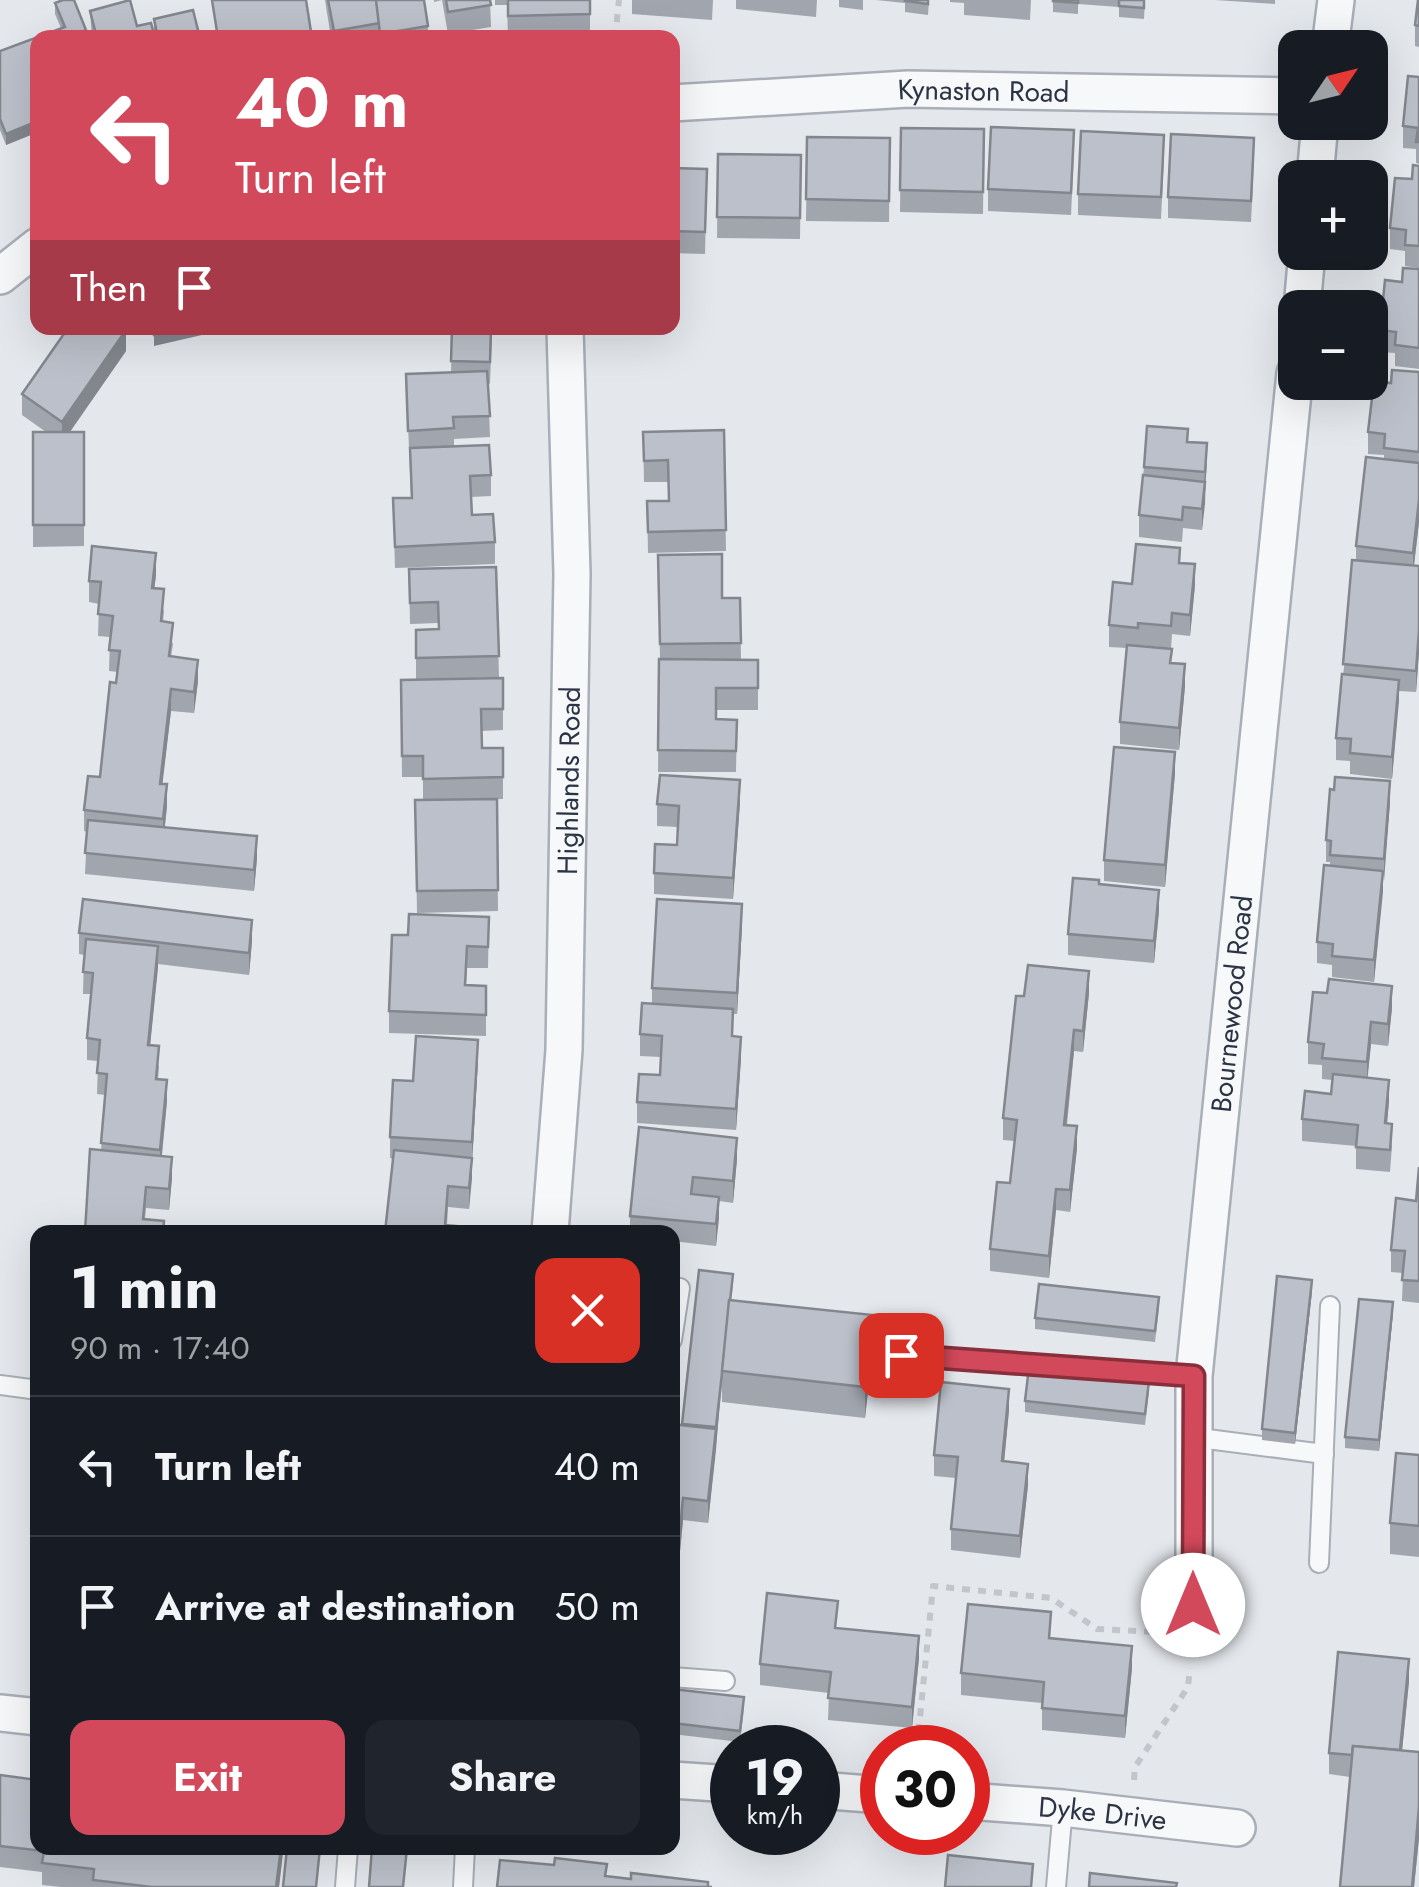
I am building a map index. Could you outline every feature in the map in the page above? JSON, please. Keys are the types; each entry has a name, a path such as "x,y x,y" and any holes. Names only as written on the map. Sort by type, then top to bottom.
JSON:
{"street":[{"path":"1332,30 1336,0"},
{"name":"Kynaston Road","path":"680,103 908,90 1278,96"},
{"path":"0,276 30,252"},
{"name":"Highlands Road","path":"551,1225 564,1050 572,574 565,335"},
{"name":"Bournewood Road","path":"1194,1634 1194,1376 1292,400"},
{"path":"0,1713 30,1716"},
{"path":"680,1781 710,1783"},
{"name":"Dyke Drive","path":"990,1803 1237,1828"}],"lane":[{"path":"1320,1563 1330,1306"},
{"path":"901,1355 1194,1376"},
{"path":"0,1385 30,1389"},
{"path":"1192,1437 1324,1454"},
{"path":"680,1677 725,1681"},
{"path":"1056,1887 1063,1808"},
{"path":"346,1887 348,1855"},
{"path":"462,1887 465,1855"}],"path":[{"path":"616,30 619,0"},
{"path":"919,1725 933,1586 1051,1598 1097,1629 1194,1634 1188,1687 1135,1767 1130,1816"}],"building":[{"path":"74,0 86,30 57,30 65,27 55,3"},
{"path":"130,0 137,26 151,23 153,30 95,30 90,11"},
{"path":"212,0 306,0 311,30 217,30"},
{"path":"328,0 376,0 380,23 334,30"},
{"path":"376,0 424,0 428,26 380,30"},
{"path":"446,0 490,0 491,5 448,12"},
{"path":"508,0 590,0 590,14 508,16"},
{"path":"1119,0 1144,0 1144,8 1119,6"},
{"path":"1419,0 1419,26 1415,25"},
{"path":"193,10 198,30 156,30 154,19"},
{"path":"30,40 30,124 6,134 0,119 0,51"},
{"path":"1408,76 1419,77 1419,142 1418,128 1403,126"},
{"path":"991,127 1074,130 1071,193 988,189"},
{"path":"901,128 984,129 983,192 900,190"},
{"path":"1081,131 1164,135 1161,197 1078,194"},
{"path":"1171,134 1254,138 1251,201 1168,197"},
{"path":"807,137 890,138 889,201 806,199"},
{"path":"718,154 801,155 800,218 717,217"},
{"path":"1413,165 1419,166 1419,246 1405,245 1406,230 1390,228 1395,178 1412,179"},
{"path":"680,168 707,169 705,232 680,231"},
{"path":"1403,268 1419,269 1419,348 1395,345 1396,332 1388,331 1385,280 1402,282"},
{"path":"63,335 123,335 62,422 22,394"},
{"path":"452,335 491,335 490,362 451,361"},
{"path":"1392,370 1419,372 1419,452 1384,448 1385,434 1368,432 1372,400 1388,400 1388,383"},
{"path":"487,371 490,416 453,417 454,428 408,431 406,374"},
{"path":"1147,426 1188,429 1187,442 1207,443 1205,472 1144,467"},
{"path":"724,430 726,530 648,532 647,501 669,501 668,460 644,461 643,432"},
{"path":"33,432 84,432 84,525 33,525"},
{"path":"489,445 491,475 470,476 472,515 493,514 495,542 395,547 393,498 412,498 410,448"},
{"path":"1366,457 1419,463 1413,553 1356,546"},
{"path":"1143,475 1205,482 1202,509 1183,507 1182,520 1139,515"},
{"path":"1136,544 1180,548 1179,563 1195,564 1190,615 1172,613 1171,626 1109,625 1113,582 1132,584"},
{"path":"92,546 156,553 152,588 164,589 161,621 173,623 169,656 198,660 194,692 171,689 160,784 167,784 163,819 84,810 88,776 100,777 110,682 116,683 120,651 109,650 113,616 98,614 101,582 89,581"},
{"path":"722,554 722,598 740,598 741,643 660,644 658,555"},
{"path":"1352,560 1419,566 1416,671 1343,664"},
{"path":"496,567 499,656 416,658 416,630 439,629 438,602 410,603 409,569"},
{"path":"1127,645 1172,649 1170,663 1185,664 1179,728 1120,722"},
{"path":"659,659 758,660 758,688 716,688 716,719 737,720 736,751 658,750"},
{"path":"1342,674 1399,680 1392,757 1350,753 1351,739 1336,738"},
{"path":"503,678 503,709 481,709 482,748 503,748 503,777 423,779 423,756 402,756 401,680"},
{"path":"1114,747 1175,752 1165,865 1104,860"},
{"path":"660,775 740,780 733,878 654,873 655,844 677,845 679,806 657,804"},
{"path":"1335,777 1390,781 1384,859 1330,855 1331,841 1326,840 1330,789 1334,790"},
{"path":"497,799 498,890 417,891 415,800"},
{"path":"88,820 257,836 254,870 85,853"},
{"path":"1324,865 1383,871 1374,960 1332,956 1333,944 1317,942"},
{"path":"1073,878 1159,890 1154,941 1068,934"},
{"path":"83,899 252,920 249,953 79,933"},
{"path":"657,899 742,904 737,993 652,988"},
{"path":"409,914 489,917 488,947 467,946 465,985 486,986 486,1015 389,1011 392,935 408,935"},
{"path":"86,939 158,946 148,1045 159,1046 156,1079 167,1080 160,1150 101,1143 107,1074 97,1073 100,1040 87,1038 93,973 83,972"},
{"path":"1028,965 1089,971 1083,1031 1074,1030 1064,1125 1077,1126 1070,1190 1056,1189 1049,1256 990,1249 997,1182 1010,1183 1017,1120 1003,1118 1016,996 1024,996"},
{"path":"1329,979 1392,986 1388,1024 1371,1022 1367,1062 1322,1058 1324,1044 1308,1042 1313,992 1327,993"},
{"path":"642,1003 733,1009 732,1036 741,1037 736,1109 637,1102 639,1074 660,1075 662,1036 640,1034"},
{"path":"416,1036 478,1040 472,1142 390,1137 393,1080 413,1081"},
{"path":"1333,1074 1389,1080 1385,1123 1392,1124 1390,1150 1356,1147 1358,1125 1302,1119 1305,1091 1331,1094"},
{"path":"639,1127 737,1138 733,1181 693,1177 691,1194 719,1197 716,1224 630,1216"},
{"path":"90,1149 172,1157 169,1189 146,1187 143,1219 164,1221 164,1225 85,1225"},
{"path":"394,1150 472,1158 469,1188 448,1186 445,1225 386,1225"},
{"path":"1419,1167 1419,1281 1402,1280 1405,1251 1391,1250 1396,1198 1416,1201"},
{"path":"699,1270 733,1274 716,1427 682,1424"},
{"path":"1277,1276 1312,1280 1295,1433 1262,1429"},
{"path":"1039,1284 1159,1297 1155,1331 1035,1318"},
{"path":"1359,1299 1393,1302 1379,1440 1345,1437"},
{"path":"729,1300 873,1315 865,1387 722,1371"},
{"path":"1029,1367 1149,1381 1145,1414 1025,1401"},
{"path":"941,1382 1009,1389 1002,1461 1028,1464 1020,1536 951,1529 958,1457 934,1455"},
{"path":"680,1425 716,1429 708,1501 683,1498 680,1529"},
{"path":"1396,1453 1419,1455 1419,1526 1390,1523"},
{"path":"767,1593 838,1601 835,1628 919,1636 912,1707 828,1698 831,1672 760,1664"},
{"path":"968,1604 1051,1612 1049,1638 1132,1646 1125,1716 1042,1708 1044,1682 961,1673"},
{"path":"1338,1652 1409,1659 1400,1750 1353,1746 1352,1755 1329,1753"},
{"path":"680,1690 744,1697 741,1725 710,1727 680,1724"},
{"path":"1353,1746 1419,1752 1412,1887 1340,1887"},
{"path":"0,1775 30,1779 30,1849 0,1846"},
{"path":"43,1855 280,1855 276,1887 152,1887 93,1880 94,1869 42,1863"},
{"path":"286,1855 319,1855 316,1887 283,1887"},
{"path":"371,1855 406,1855 403,1887 369,1887"},
{"path":"948,1855 1033,1864 1031,1887 945,1887"},
{"path":"555,1858 607,1864 605,1876 631,1879 631,1873 708,1882 708,1887 497,1887 500,1860 554,1865"},
{"path":"1090,1873 1177,1883 1176,1887 1089,1887"}],"route":[{"path":"901,1355 1194,1376 1193,1605"}]}
